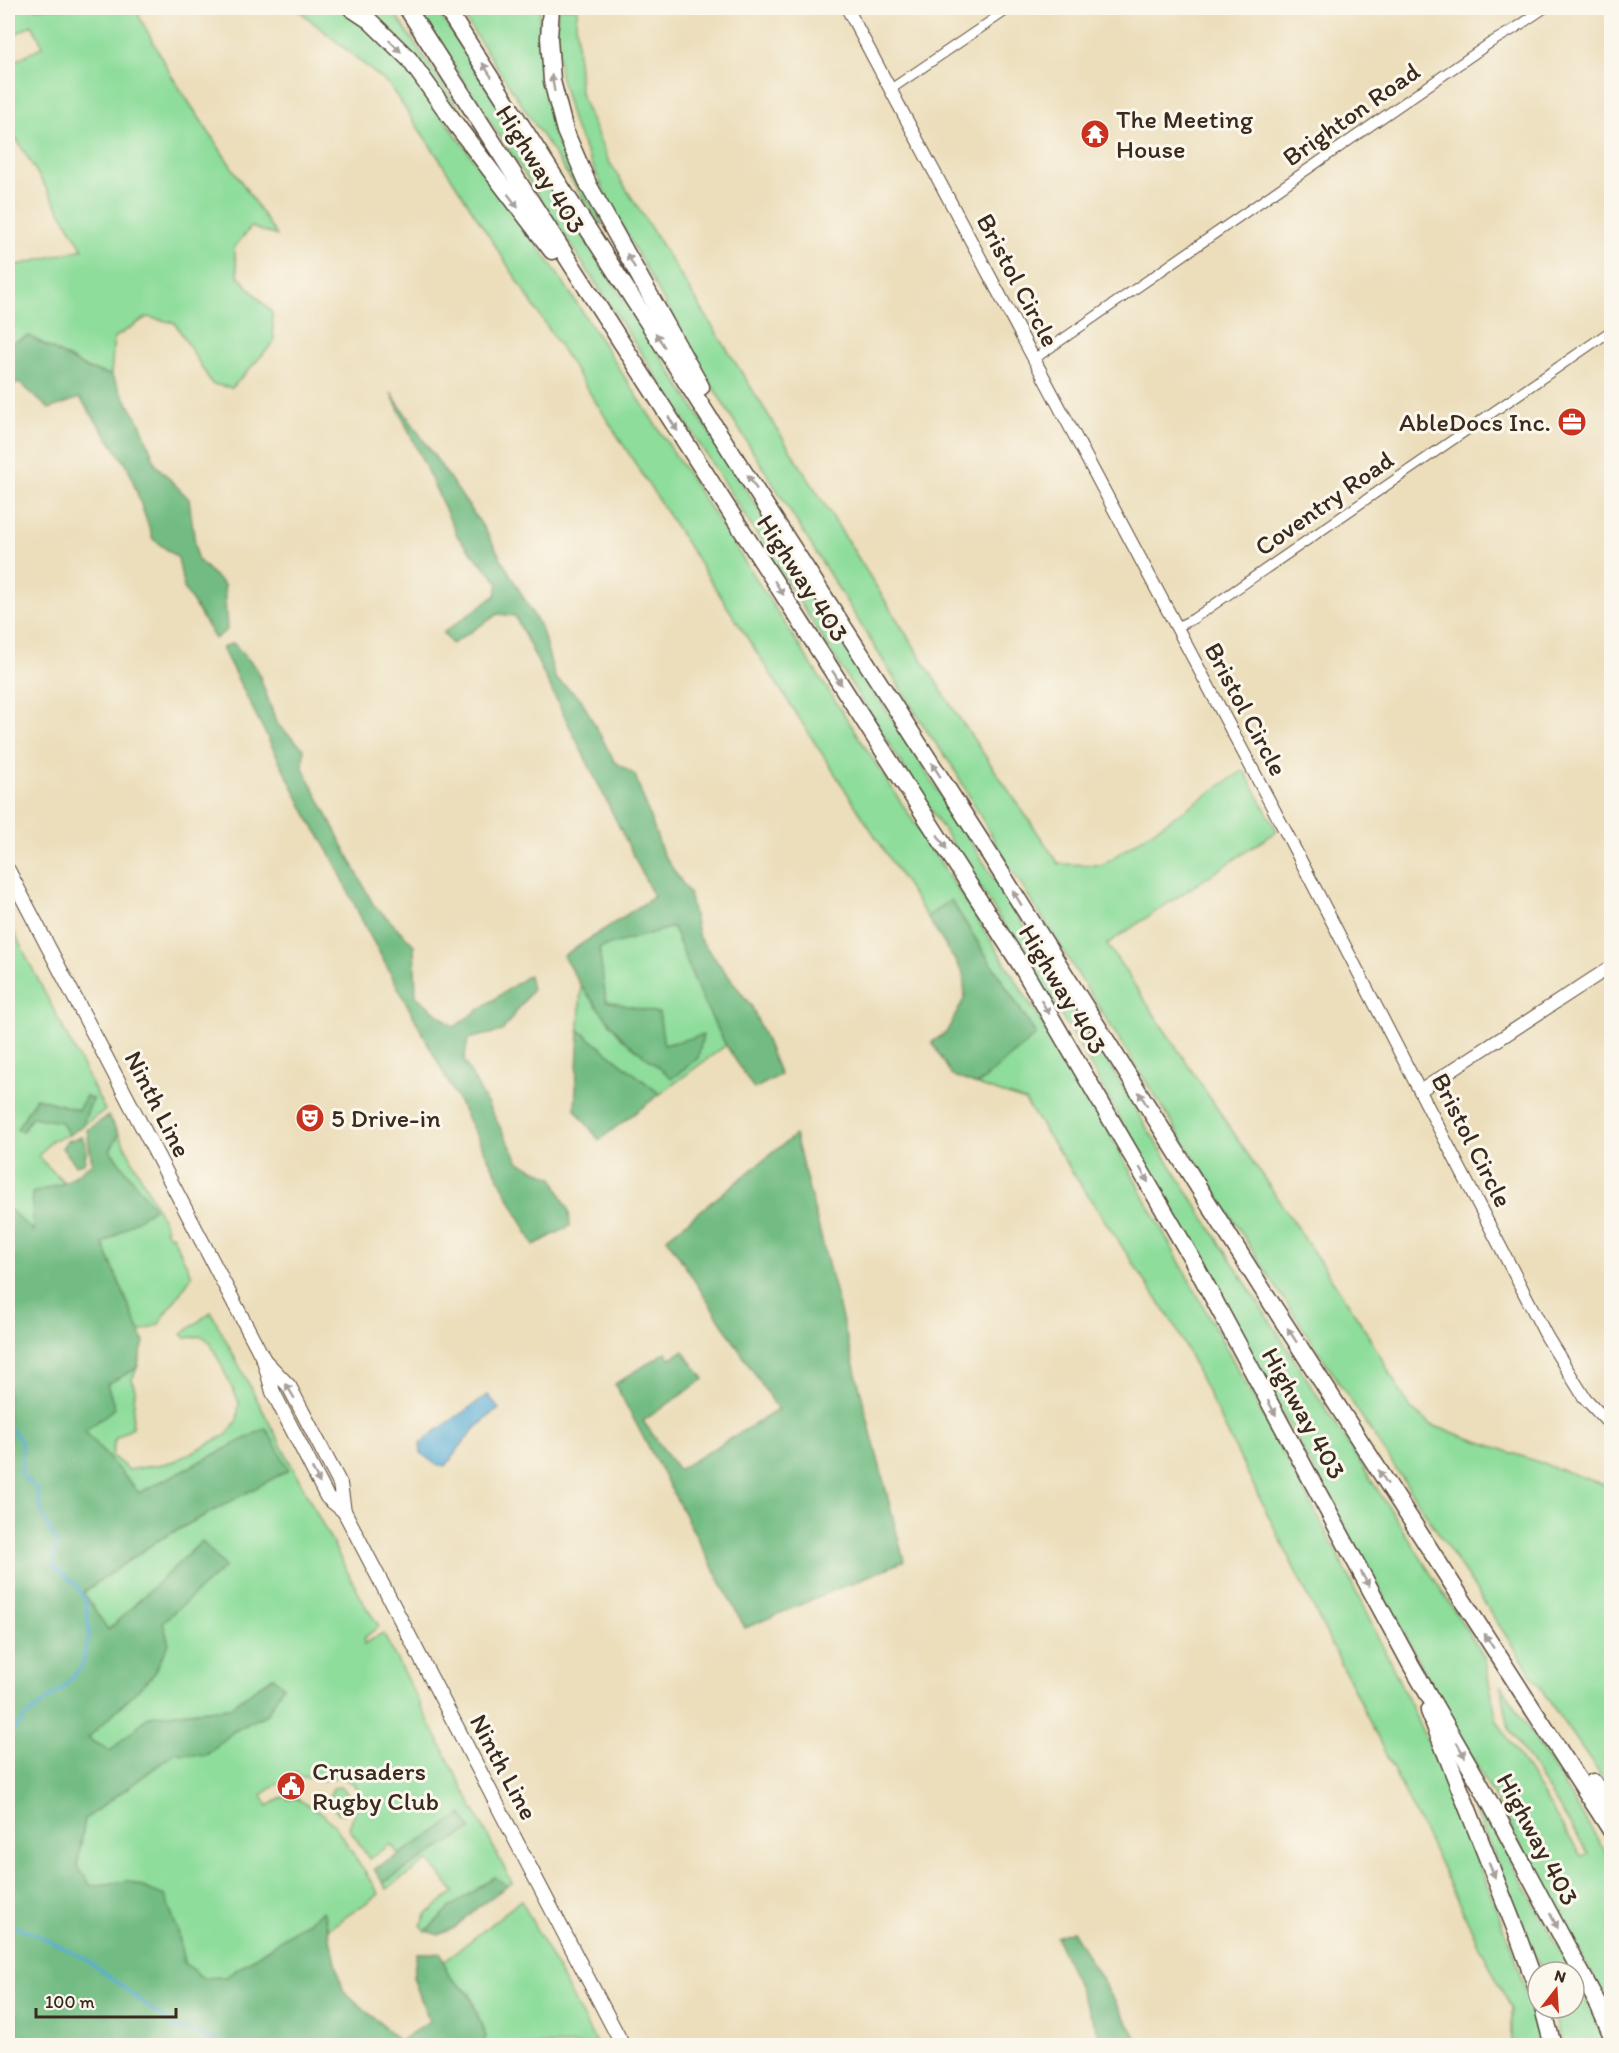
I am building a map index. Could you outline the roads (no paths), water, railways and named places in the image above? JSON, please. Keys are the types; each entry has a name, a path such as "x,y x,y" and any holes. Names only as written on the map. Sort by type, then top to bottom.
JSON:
{"highway":[{"path":"351,8 369,20 409,59 548,246 596,304"},
{"name":"Highway 403","path":"407,8 1025,974 1191,1257 1410,1663 1448,1726 1599,2006 1611,2036"},
{"name":"Highway 403","path":"446,8 984,844 1261,1287 1611,1832"},
{"path":"551,8 549,38 552,81 565,131 590,186 703,391 715,424"},
{"path":"1410,1663 1527,1960"},
{"path":"1520,1690 1545,1711 1611,1809"},
{"path":"1546,2020 1553,2046"}],"main road":[{"name":"Ninth Line","path":"8,870 264,1360 273,1392 327,1497 344,1511 623,2046"}],"street":[{"name":"Bristol Circle","path":"848,8 1421,1090 1552,1346 1584,1397 1611,1427"},
{"path":"891,89 1010,8"},
{"name":"Brighton Road","path":"1034,359 1490,43 1545,8"},
{"name":"Coventry Road","path":"1177,627 1193,619 1611,330"},
{"path":"1421,1090 1611,966"}],"water":[{"path":"488,1395 499,1409 470,1434 446,1466 435,1464 421,1453 420,1443"}],"waterway":[{"path":"8,1297 14,1300 14,1315 8,1320"},
{"path":"8,1428 21,1442 23,1454 21,1475 36,1488 43,1518 57,1542 53,1565 76,1585 86,1602 89,1634 82,1666 65,1686 25,1718 8,1736"},
{"path":"8,1925 29,1931 84,1958 178,2029 235,2046"}],"place":[{"name":"The Meeting House","path":"1095,134"},
{"name":"AbleDocs Inc.","path":"1572,422"},
{"name":"5 Drive-in","path":"310,1118"},
{"name":"Crusaders Rugby Club","path":"291,1786"}]}
